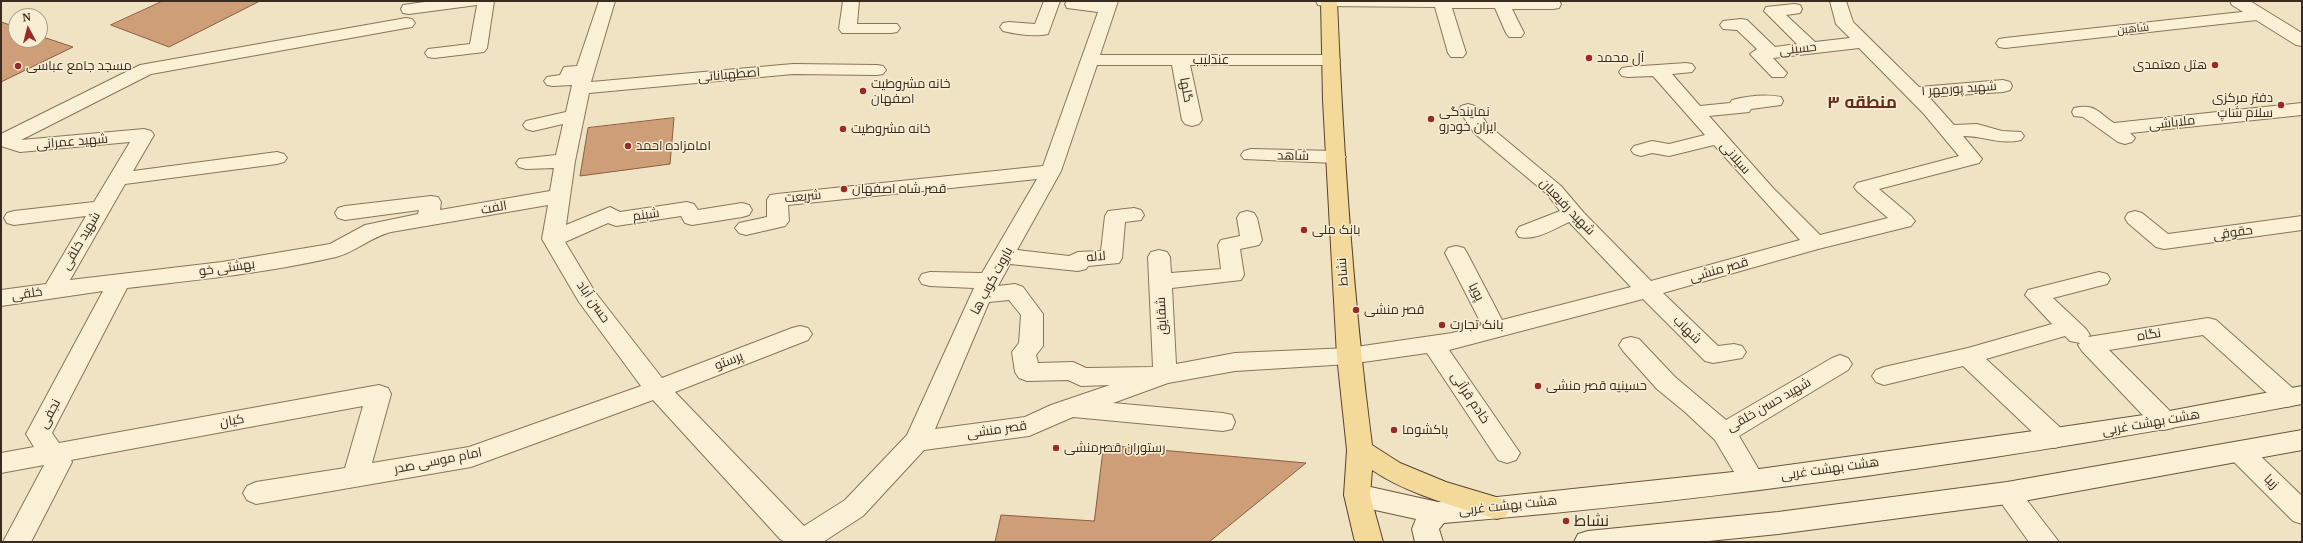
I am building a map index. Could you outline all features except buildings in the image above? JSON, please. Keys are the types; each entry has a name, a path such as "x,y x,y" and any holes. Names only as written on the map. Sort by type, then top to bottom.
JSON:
{"main road":[{"name":"نشاط","path":"1329,1 1336,157 1349,356 1360,450 1357,495 1369,542"},
{"path":"1360,450 1391,470 1439,490 1497,508"}],"street":[{"path":"2,140 146,69 408,16 472,1"},
{"path":"434,53 478,48 486,1"},
{"path":"553,239 561,196 565,161 582,79 607,1"},
{"path":"851,1 848,28 892,28"},
{"path":"1009,27 1042,30 1052,1"},
{"path":"1324,1 1553,4"},
{"name":"قصر منشی","path":"917,441 1029,426 1068,409 1165,375 1235,362 1349,356 1433,344 1496,330 1647,290 1815,242 1904,221 1864,186 1972,159 1949,131 1914,93 1846,24 1838,1"},
{"path":"2238,1 2302,41"},
{"path":"1442,2 1457,53"},
{"path":"1501,3 1515,33"},
{"path":"1073,4 1108,4"},
{"name":"باروت کوب ها","path":"804,540 854,508 917,441 935,379 1051,171 1108,4"},
{"path":"1794,9 1772,11 1811,48"},
{"name":"شاهین","path":"2005,43 2260,15"},
{"path":"1729,25 1740,24 1770,52"},
{"name":"حسینی","path":"1778,73 1759,54 1864,42"},
{"name":"عندلیب","path":"1090,60 1331,60"},
{"name":"گلها","path":"1180,60 1192,120"},
{"path":"1628,72 1686,68"},
{"name":"اصطهباناتی","path":"553,82 569,80 570,71 582,79 793,69 877,70"},
{"name":"سیلانی","path":"1658,70 1717,138 1815,242"},
{"name":"شهید پورمهر ۱","path":"1914,93 2003,86"},
{"path":"1694,112 1742,108 1739,104 1774,101"},
{"name":"ملاباشی","path":"2081,112 2087,111 2114,135 2302,109"},
{"name":"شهید رفیعیان","path":"1468,110 1481,129 1554,190 1573,213 1647,290"},
{"path":"533,125 575,116"},
{"path":"1949,131 1977,130 2001,137 2014,136"},
{"name":"شهید عمرانی","path":"2,140 20,146 144,135"},
{"name":"شهید خلقی","path":"53,290 144,135"},
{"path":"1641,150 1652,147 1669,150 1717,138"},
{"name":"شاهد","path":"1250,155 1336,157"},
{"path":"118,179 277,158"},
{"path":"526,163 565,161"},
{"name":"شریعت","path":"744,219 778,221 777,200 1051,171"},
{"name":"الفت","path":"335,250 372,230 391,225 561,196"},
{"path":"345,213 431,202 427,219"},
{"path":"14,218 100,208"},
{"name":"شبنم","path":"553,239 610,214 616,219 686,209 692,218 744,219"},
{"path":"1527,232 1573,213"},
{"name":"لاله","path":"1004,256 1078,264 1078,259 1111,258 1115,216 1134,215"},
{"path":"1161,281 1233,275 1229,245 1251,240 1247,218"},
{"name":"حقوقی","path":"2135,218 2164,242 2302,223"},
{"name":"حسن آباد","path":"553,239 587,297 658,389 790,531 804,540"},
{"name":"بهشتی خو","path":"119,282 222,269 335,250"},
{"name":"پویا","path":"1456,253 1496,330"},
{"name":"شقایق","path":"1159,257 1165,375"},
{"path":"930,279 986,288"},
{"path":"2099,279 2036,295 2090,346 2164,421"},
{"name":"شهید خلقی","path":"53,290 119,282"},
{"name":"نجفی","path":"53,453 39,434 119,282"},
{"name":"قصر منشی","path":"986,288 1015,292 1032,314 1032,346 1024,352 1027,372 1073,370 1082,377 1165,375"},
{"name":"خلقی","path":"1,298 53,290"},
{"name":"شهاب","path":"1647,290 1713,355 1734,352"},
{"name":"نگاه","path":"2090,346 2208,326 2295,397"},
{"path":"1884,376 1968,356 2069,327"},
{"name":"پرستو","path":"658,389 800,334"},
{"name":"خادم قرآنی","path":"1433,344 1507,453"},
{"name":"شهید حسن خلقی","path":"1631,346 1666,383 1694,405 1724,433 1840,364"},
{"path":"1968,356 2055,438"},
{"name":"امام موسی صدر","path":"256,493 471,457 658,389"},
{"name":"کیان","path":"1,463 379,394 356,476"},
{"name":"هشت بهشت غربی","path":"1357,495 1438,513 1497,508 1752,480 2055,438 2164,421 2295,397"},
{"path":"1068,409 1223,422"},
{"path":"1724,433 1752,480"},
{"path":"1588,542 1778,523 2006,493 2302,440"},
{"name":"زیبا","path":"2240,452 2302,513"},
{"path":"17,542 59,462 53,453"},
{"path":"2006,493 2045,542"},
{"path":"1428,542 1425,528 1427,522 1438,513"}],"place":[{"name":"آل محمد","path":"1589,58"},
{"name":"هتل معتمدی","path":"2215,65"},
{"name":"مسجد جامع عباسی","path":"18,66"},
{"name":"خانه مشروطیت اصفهان","path":"863,91"},
{"name":"دفتر مرکزی سلام شاپ","path":"2281,105"},
{"name":"نمایندگی ایران خودرو","path":"1431,119"},
{"name":"خانه مشروطیت","path":"843,129"},
{"name":"امامزاده احمد","path":"628,146"},
{"name":"قصر شاه اصفهان","path":"844,189"},
{"name":"بانک ملی","path":"1304,230"},
{"name":"قصر منشی","path":"1356,310"},
{"name":"بانک تجارت","path":"1442,325"},
{"name":"حسینیه قصر منشی","path":"1538,386"},
{"name":"پاکشوما","path":"1394,430"},
{"name":"رستوران قصرمنشی","path":"1056,448"},
{"name":"نشاط","path":"1566,521"}],"district":[{"name":"منطقه ۳","path":"1862,103"}]}
